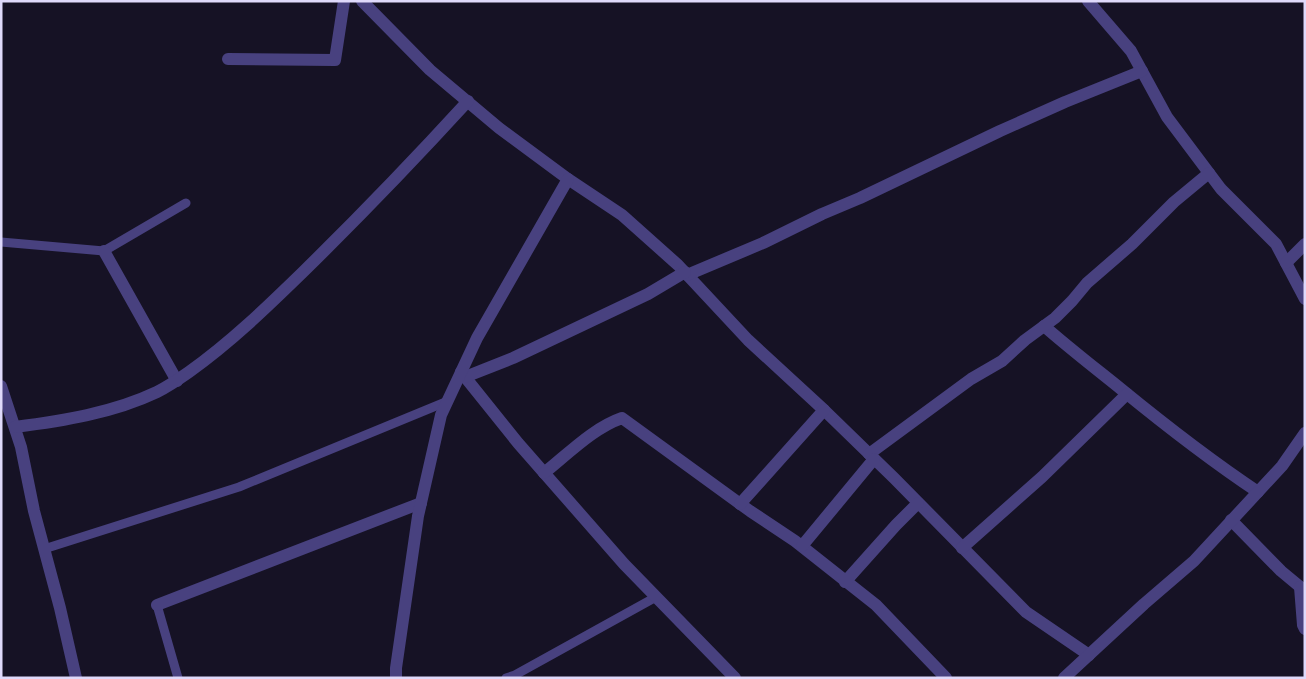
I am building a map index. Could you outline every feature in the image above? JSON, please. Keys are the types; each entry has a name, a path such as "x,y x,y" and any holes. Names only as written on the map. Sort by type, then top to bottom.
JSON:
{"street":[{"path":"228,59 335,60 344,1"},
{"path":"362,1 430,70 499,128 568,179 622,214 686,273 748,340 824,410 1026,612 1089,655"},
{"path":"1088,1 1131,51 1167,117 1221,189 1276,244 1305,299"},
{"path":"463,374 512,358 648,294 686,273 770,239 1000,130 1142,71"},
{"path":"10,424 46,423 102,411 156,392 204,362 247,327 412,161 468,101"},
{"path":"802,546 871,456 971,379 1002,361 1025,340 1055,318 1087,283 1132,244 1174,202 1209,173"},
{"path":"396,678 421,504 441,415 463,374 490,316 568,179"},
{"path":"1286,263 1305,244"},
{"path":"104,251 176,381"},
{"path":"1044,326 1073,352 1189,443 1258,492"},
{"path":"463,374 544,473 656,597 735,678"},
{"path":"1,386 10,424 21,447 34,511 76,678"},
{"path":"962,548 1042,477 1127,394"},
{"path":"740,504 824,410"},
{"path":"544,473 582,442 612,421 622,418 740,504 802,546 876,606 946,678"},
{"path":"1064,678 1194,561 1282,466 1305,433"},
{"path":"157,606 421,504"},
{"path":"845,582 896,525 918,504"},
{"path":"1231,520 1280,571 1302,589 1303,625 1305,629"}],"lane":[{"path":"1,242 104,251 186,203"},
{"path":"44,549 239,486 448,401"},
{"path":"513,677 656,597"},
{"path":"157,606 178,678"}]}
